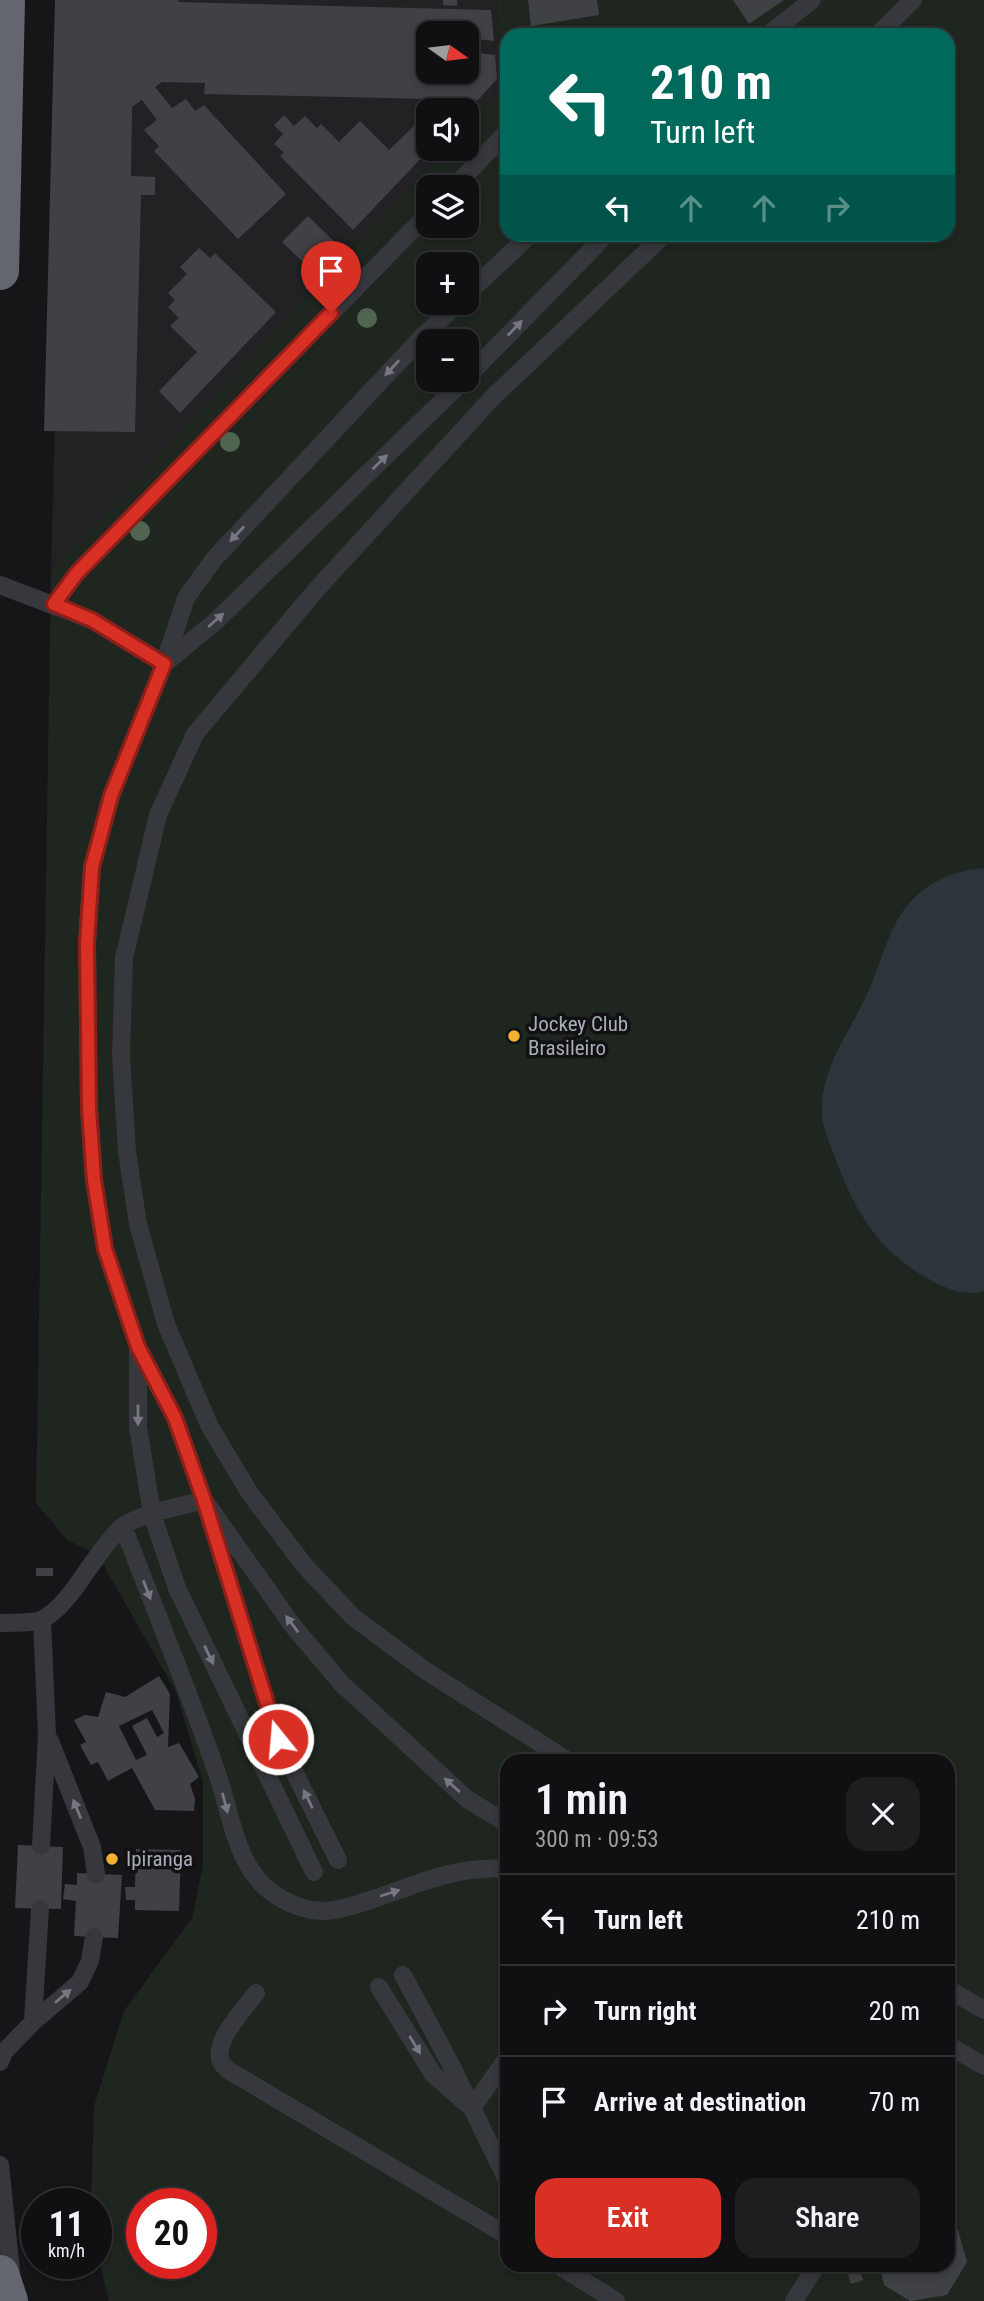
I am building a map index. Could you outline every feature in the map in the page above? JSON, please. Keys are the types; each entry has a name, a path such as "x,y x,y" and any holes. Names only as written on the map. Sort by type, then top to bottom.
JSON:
{"highway":[{"path":"0,271 6,0"},
{"path":"0,2274 11,2301"}],"lane":[{"path":"777,28 812,0"},
{"path":"884,28 913,0"},
{"path":"782,28 792,16"},
{"path":"466,175 500,139"},
{"path":"54,604 77,573 416,226"},
{"path":"479,283 522,242"},
{"path":"479,365 599,242"},
{"path":"557,1754 426,1671 353,1617 304,1565 249,1492 209,1424 166,1324 138,1224 127,1152 121,1055 124,958 158,815 195,734 316,590 493,397 657,242"},
{"path":"338,1860 278,1739 204,1500 175,1418 138,1347 105,1249 94,1180 89,1109 87,943 92,867 111,796 164,664 186,598 214,559 445,315"},
{"path":"164,664 216,621 452,392"},
{"path":"0,585 92,620 164,664"},
{"path":"138,1347 138,1427 152,1514 177,1588 314,1872"},
{"path":"0,1623 42,1620 57,1608 80,1581 97,1553 123,1526 152,1514 204,1500"},
{"path":"204,1500 293,1626 341,1683 467,1799 500,1820"},
{"path":"123,1526 217,1772 230,1822 250,1870 266,1888 300,1907 322,1911 342,1909 454,1872 482,1867 500,1868"},
{"path":"41,1846 47,1735 42,1620"},
{"path":"47,1735 92,1847 96,1874"},
{"path":"33,2022 40,1909"},
{"path":"0,2062 4,2052 33,2022 80,1982 90,1961 94,1937"},
{"path":"403,1975 500,2166"},
{"path":"379,1986 433,2074 472,2108"},
{"path":"256,1993 223,2037 220,2062 228,2070 500,2231"},
{"path":"955,1993 984,2010"},
{"path":"955,2049 984,2067"},
{"path":"472,2108 500,2068"},
{"path":"0,2165 11,2301"},
{"path":"569,2272 616,2301"},
{"path":"794,2301 812,2272"}],"shaded area":[{"path":"66,0 496,0 500,90 479,112 479,98 416,98 416,161 434,161 421,175 416,175 416,180 51,570"},
{"name":"Jockey Club Brasileiro","path":"496,0 984,0 984,2301 109,2301 104,2279 112,2279 112,2188 91,2188 94,2106 124,2011 192,1918 203,1866 203,1782 176,1692 97,1554 67,1540 36,1503 51,570 416,180 416,238 479,238 479,175 421,175 434,161 479,161 479,112 500,90 500,242 955,242 955,28 500,28 500,59"},
{"path":"984,868 984,1291 971,1293 952,1290 914,1270 897,1257 870,1228 841,1173 827,1137 822,1111 831,1065 867,994 891,932 904,909 920,892 937,881 965,871"}],"building":[{"path":"55,0 179,0 178,2 491,10 494,41 480,39 480,21 416,21 416,84 480,84 480,53 495,55 497,79 479,99 204,94 205,83 162,82 155,87 172,108 186,99 195,111 204,105 286,194 238,239 154,151 159,146 144,130 157,120 142,100 132,107 131,176 155,177 155,195 141,195 135,432 44,431"},
{"path":"443,0 457,0 457,6 443,5"},
{"path":"528,0 597,0 599,15 531,26"},
{"path":"733,0 784,0 749,24"},
{"path":"284,115 294,126 305,116 317,128 321,124 339,142 360,121 389,150 414,126 416,161 419,161 353,230 280,156 284,153 274,144 283,134 274,125"},
{"path":"308,216 339,246 307,280 300,274 308,267 282,242"},
{"path":"199,248 210,258 215,253 276,312 180,413 159,391 197,352 170,326 179,318 168,307 175,300 168,293 187,274 180,267"},
{"path":"36,1568 53,1568 53,1576 36,1576"},
{"path":"159,1676 170,1694 168,1747 179,1743 199,1777 190,1784 195,1799 194,1811 155,1810 132,1768 108,1781 98,1762 91,1765 80,1745 86,1742 74,1720 85,1715 98,1717 106,1692 125,1697","holes":["152,1710 164,1733 157,1737 147,1718 132,1726 147,1755 136,1760 119,1726"]},
{"path":"18,1845 63,1847 61,1909 15,1908"},
{"path":"136,1849 181,1850 179,1911 135,1910 135,1900 126,1900 125,1887 135,1887"},
{"path":"77,1873 122,1875 118,1938 74,1936 76,1901 63,1899 65,1884 77,1885"},
{"path":"955,2228 958,2230 967,2262 947,2295 910,2301 884,2285 881,2272 955,2272"},
{"path":"860,2272 863,2280 851,2284 848,2275"}],"place":[{"name":"Jockey Club Brasileiro","path":"514,1036"},
{"name":"Ipiranga","path":"112,1859"}],"route":[{"path":"278,1739 204,1500 175,1418 138,1347 105,1249 94,1180 89,1109 87,943 92,867 111,796 164,664 92,620 54,604 77,573 331,313"}]}
